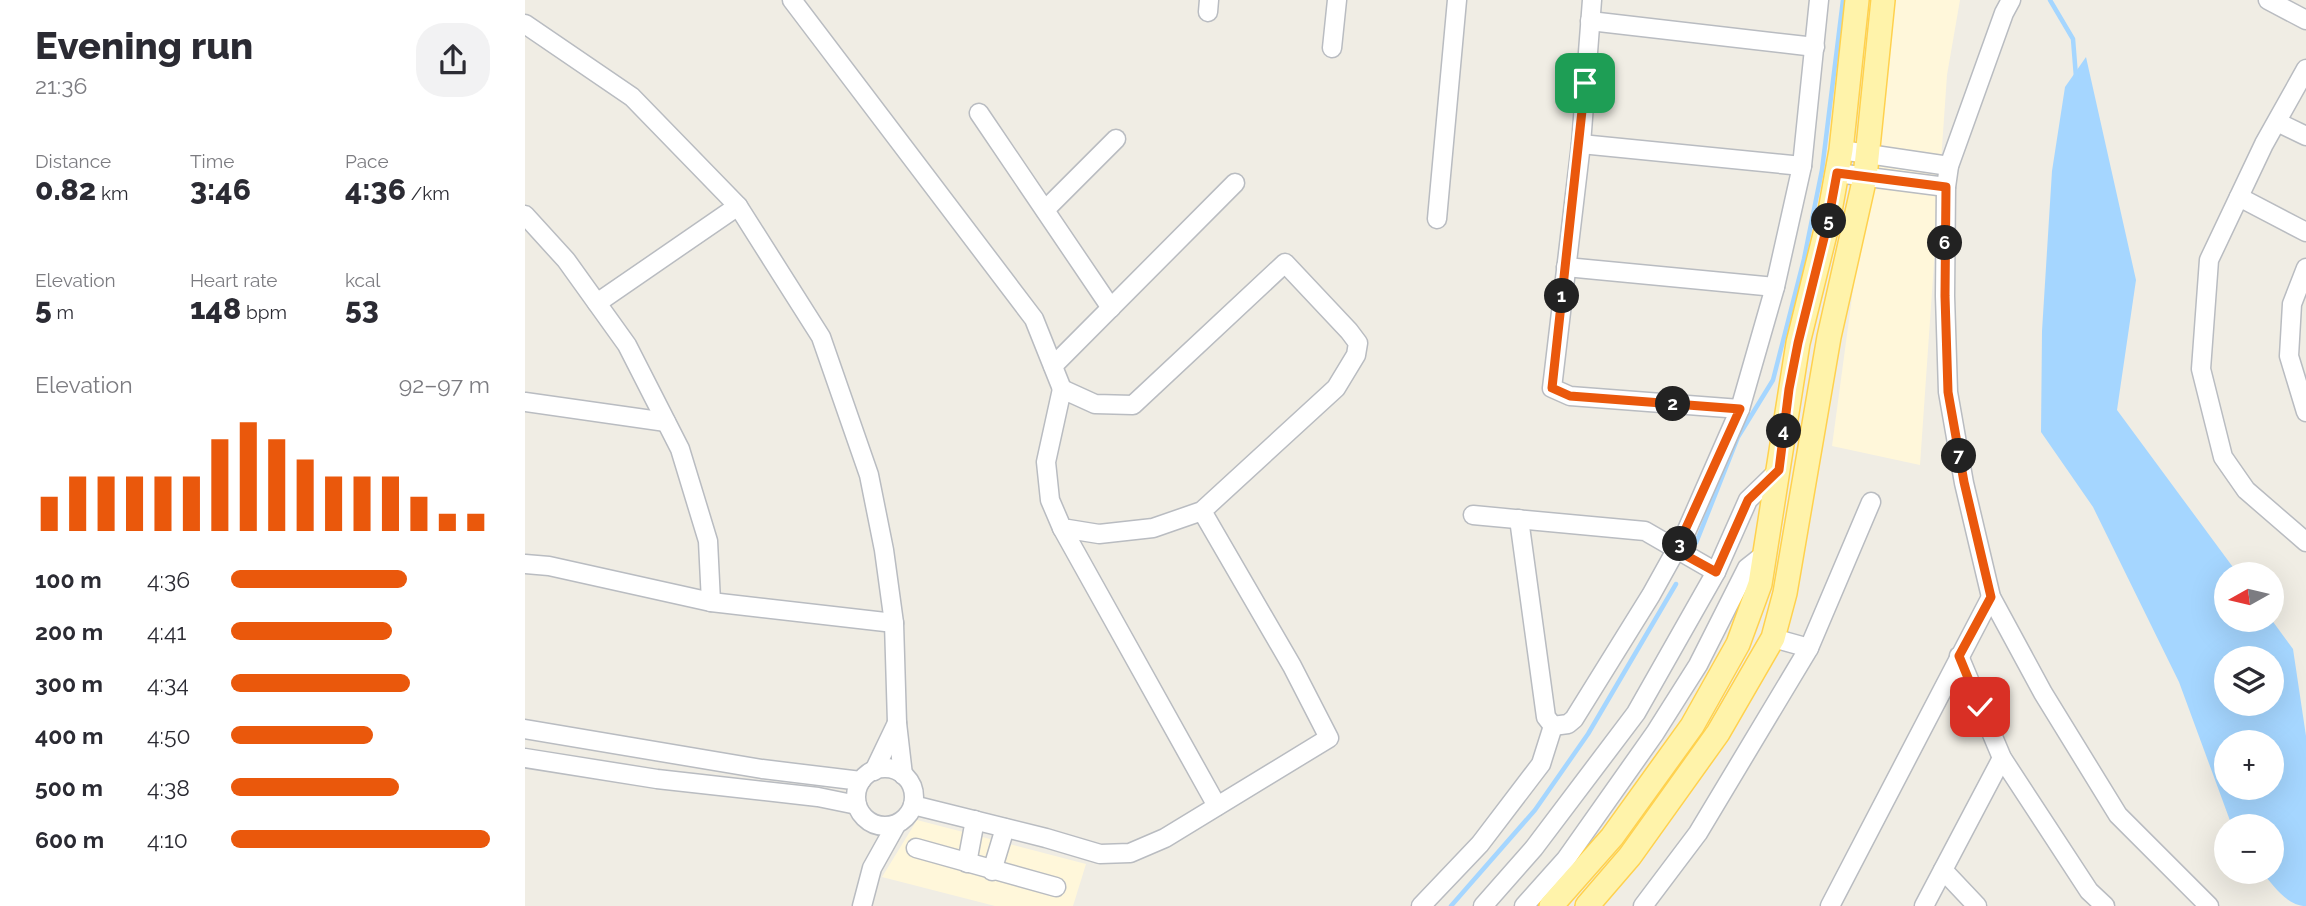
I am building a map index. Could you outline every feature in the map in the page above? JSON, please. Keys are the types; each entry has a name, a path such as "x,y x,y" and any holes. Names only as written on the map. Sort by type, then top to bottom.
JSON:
{"main road":[{"path":"1546,896 1612,837 1692,726 1738,644 1760,584 1789,389 1828,222 1841,150 1857,0"},
{"path":"1587,906 1630,856 1718,733 1773,638 1785,593 1829,337 1865,177 1883,0"}],"street":[{"path":"792,0 1034,319 1062,390 1046,462 1049,500 1217,806"},
{"path":"1332,48 1336,0"},
{"path":"1437,219 1457,0"},
{"path":"1592,0 1581,144 1552,388 1570,396 1740,409"},
{"path":"1553,726 1568,724 1574,719 1651,595 1676,550 1740,409 1775,287 1802,166 1819,0"},
{"path":"2011,0 1949,166 1946,187 1948,392 1964,482 1991,597 2043,692 2118,815 2209,906"},
{"path":"2268,0 2306,20"},
{"path":"1590,21 1815,47"},
{"path":"525,24 632,97 738,206 821,337 869,475 884,550 894,623 897,723 903,775 912,789 913,805 896,825 872,868 862,906"},
{"path":"2306,69 2209,260 2201,369 2223,457 2246,490 2306,542"},
{"path":"979,113 1111,307"},
{"path":"2277,122 2306,136"},
{"path":"1045,211 1116,139"},
{"path":"1581,144 1802,166"},
{"path":"1841,150 1949,166"},
{"path":"1837,173 1946,187"},
{"path":"1053,366 1235,183"},
{"path":"2239,197 2306,232"},
{"path":"597,303 738,206"},
{"path":"525,215 566,260 627,345 680,449 708,541 711,602"},
{"path":"1062,390 1095,404 1133,404 1285,263 1357,343 1356,355 1336,388 1202,512 1153,528 1099,534 1062,528"},
{"path":"1566,267 1775,287"},
{"path":"2306,268 2292,304 2289,356 2306,412"},
{"path":"525,402 666,422"},
{"path":"1483,906 1520,864 1636,713 1716,572 1748,500 1779,470"},
{"path":"1643,906 1698,833 1809,648 1871,502"},
{"path":"913,805 1100,854 1130,853 1164,838 1329,738 1292,666 1202,512"},
{"path":"1473,515 1645,531 1716,572"},
{"path":"1519,519 1546,717 1553,726"},
{"path":"1524,906 1546,896 1566,859 1655,733 1698,665 1747,568 1766,553"},
{"path":"525,564 549,566 711,602 894,623"},
{"path":"1830,906 1991,597"},
{"path":"1773,638 1809,648"},
{"path":"1671,651 1698,665"},
{"path":"1959,656 2001,758 2089,891 2105,906"},
{"path":"872,868 872,843 856,797 897,723"},
{"path":"1421,906 1480,844 1541,764 1553,726"},
{"path":"525,729 762,769 867,776 884,768 903,775"},
{"path":"525,758 657,779 818,797 862,812 881,826 896,825"},
{"path":"1924,906 2001,758"},
{"path":"1601,759 1624,777"},
{"path":"967,863 975,820"},
{"path":"992,871 1005,828"},
{"path":"916,848 1056,887"},
{"path":"1520,864 1546,896"},
{"path":"1943,870 1977,906"}],"shaded area":[{"path":"1892,0 1960,0 1947,75 1920,465 1832,446"},
{"path":"917,820 1086,864 1073,906 995,906 882,877"}],"water":[{"path":"2086,57 2136,280 2117,410 2229,562 2214,562 2214,632 2281,632 2293,649 2306,736 2306,906 2293,903 2272,884 2284,884 2284,814 2228,814 2222,800 2284,800 2284,730 2214,730 2214,777 2179,682 2093,507 2041,432 2042,331 2052,171 2065,87"}],"waterway":[{"path":"1696,543 1738,437 1773,380 1804,259 1822,170 1843,0"},
{"path":"2050,0 2073,39 2076,77"},
{"path":"1451,906 1535,810 1588,734 1676,584"}],"route":[{"path":"1585,83 1581,144 1552,388 1570,396 1740,409 1676,550 1716,572 1748,500 1779,470 1789,389 1837,173 1946,187 1948,392 1964,482 1991,597 1959,656 1980,707"}]}
